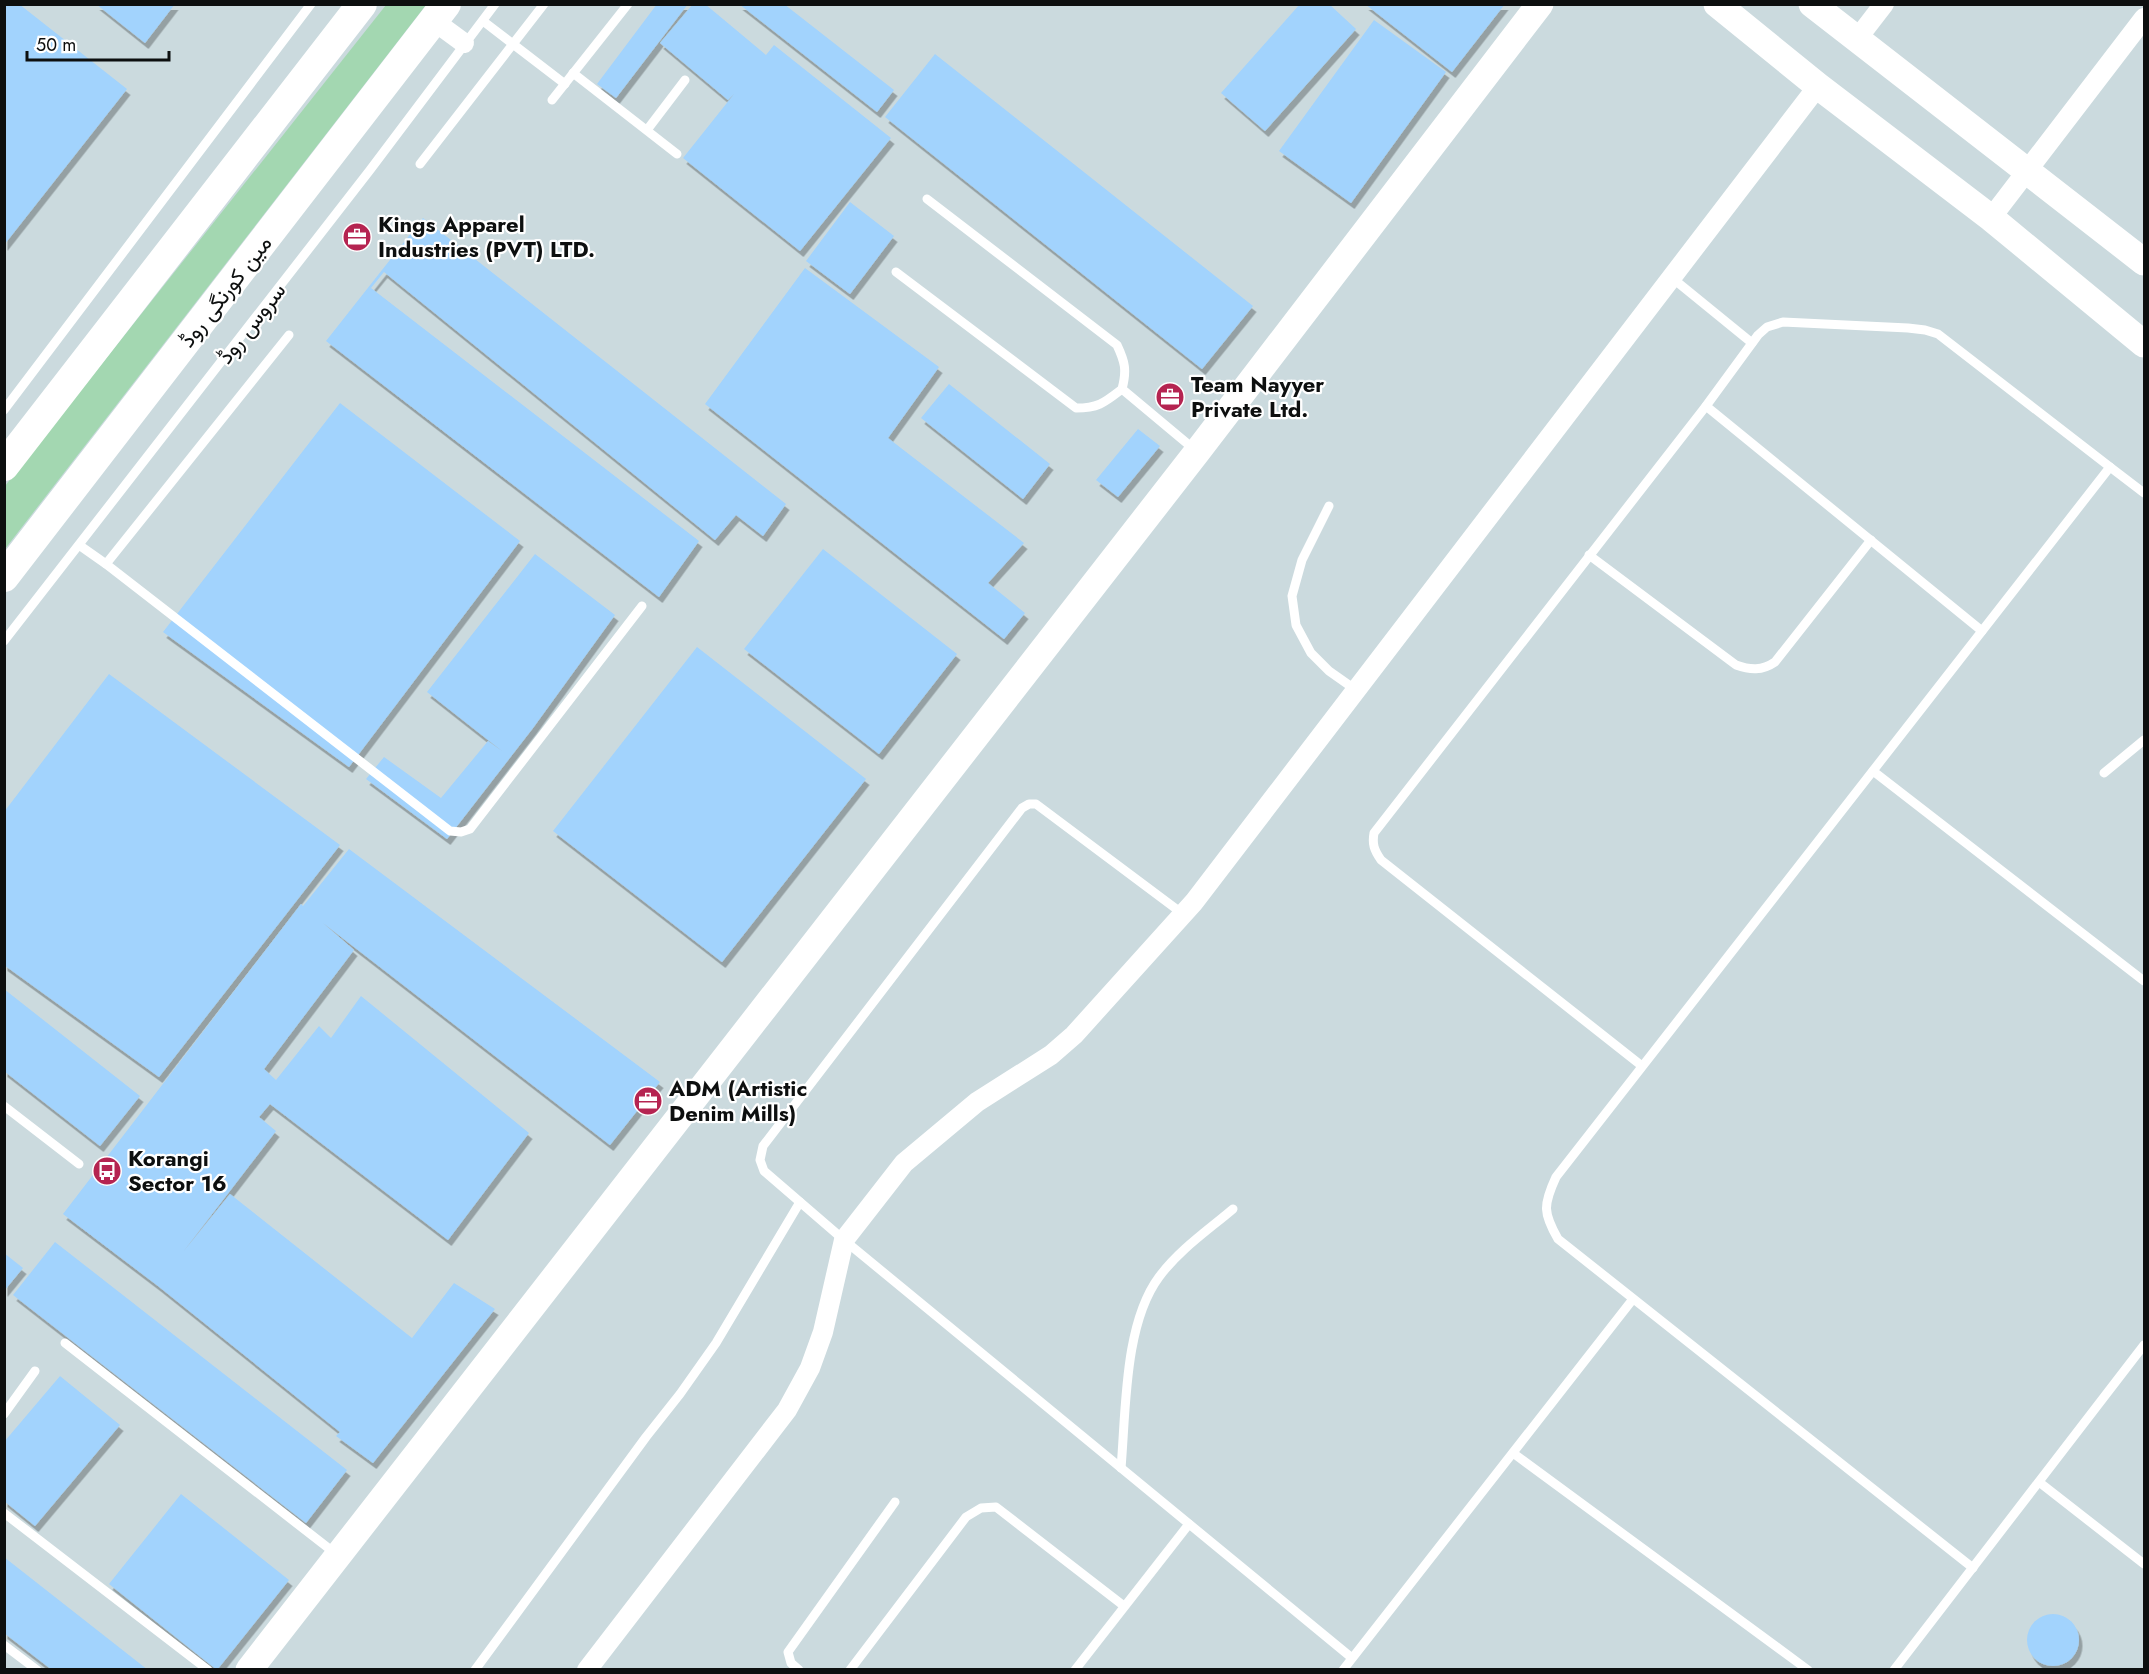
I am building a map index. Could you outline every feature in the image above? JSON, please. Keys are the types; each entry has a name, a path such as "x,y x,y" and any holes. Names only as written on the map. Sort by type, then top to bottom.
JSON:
{"main road":[{"path":"4,466 362,4"},
{"name":"مین کورنگی روڈ","path":"4,577 440,13"}],"street":[{"path":"249,1670 1197,452 1540,4"},
{"path":"1717,4 1818,86 1991,218 2145,344"},
{"path":"1812,4 2145,262"},
{"path":"1857,39 1884,4"},
{"path":"440,13 464,43"},
{"path":"1991,218 2145,18"},
{"path":"588,1670 787,1410 810,1368 823,1332 844,1240 904,1163 977,1102 1059,1049 1183,914 1818,86"}],"lane":[{"path":"4,410 311,4"},
{"name":"سروس روڈ","path":"4,641 495,4"},
{"path":"420,164 544,4"},
{"path":"552,100 628,4"},
{"path":"483,21 565,84"},
{"path":"573,73 678,154"},
{"path":"647,130 685,80"},
{"path":"896,272 1076,408 1092,408 1106,402 1122,389 1126,375 1124,359 1117,345 927,200"},
{"path":"1671,278 1752,343"},
{"path":"1642,1066 1381,860 1374,850 1374,833 1706,406 1752,343 1767,327 1783,322 1908,328 1938,334 2145,493"},
{"path":"106,564 289,335"},
{"path":"1122,389 1197,452"},
{"path":"1706,406 1982,631"},
{"path":"1972,1568 1558,1239 1548,1222 1547,1197 1556,1177 2110,467"},
{"path":"1329,506 1302,561 1292,596 1296,625 1311,653 1329,671 1356,690"},
{"path":"1589,555 1736,665 1748,669 1759,669 1775,662 1870,540"},
{"path":"79,545 450,831 461,832 470,829 642,606"},
{"path":"2104,773 2145,740"},
{"path":"1873,771 2145,981"},
{"path":"1183,914 1036,804 1029,804 1022,808 763,1146 760,1160 764,1171 844,1240 1352,1658"},
{"path":"4,1106 79,1164"},
{"path":"475,1670 716,1343 800,1202"},
{"path":"1121,1468 1133,1339 1141,1312 1158,1279 1179,1254 1233,1209"},
{"path":"1343,1670 1633,1299"},
{"path":"65,1343 338,1556"},
{"path":"1894,1670 2145,1345"},
{"path":"4,1414 35,1371"},
{"path":"1513,1453 1809,1670"},
{"path":"2039,1482 2145,1564"},
{"path":"799,1670 791,1663 788,1652 895,1502"},
{"path":"850,1670 966,1517 981,1508 996,1507 1124,1606"},
{"path":"4,1513 208,1670"},
{"path":"1075,1670 1189,1524"},
{"path":"4,1645 38,1670"}],"shaded area":[{"path":"5,5 2144,5 2144,1669 5,1670"}],"green space":[{"path":"386,5 426,5 5,549 5,486"}],"building":[{"path":"4,4 19,4 127,89 4,245"},
{"path":"96,4 175,4 145,43"},
{"path":"657,4 688,4 616,98 597,84"},
{"path":"693,4 705,4 766,55 774,45 891,138 800,251 683,158 734,94 728,100 660,43"},
{"path":"739,4 784,4 894,90 877,112"},
{"path":"1300,4 1329,4 1356,29 1265,131 1221,93"},
{"path":"1365,4 1505,4 1452,72"},
{"path":"1374,20 1446,72 1351,203 1279,151"},
{"path":"935,54 1253,306 1202,369 885,117"},
{"path":"850,202 894,236 850,294 806,261"},
{"path":"423,218 786,504 763,536 736,515 715,540 384,272 371,288 699,541 659,597 326,341"},
{"path":"805,268 939,367 888,438 1024,543 988,583 1025,613 1004,639 705,404"},
{"path":"949,384 1050,464 1023,499 921,418"},
{"path":"340,403 520,541 349,767 163,632"},
{"path":"1138,429 1160,446 1118,497 1096,480"},
{"path":"823,549 957,654 879,754 744,649"},
{"path":"535,554 615,615 533,728 447,839 366,779 384,757 441,798 488,741 502,751 427,692"},
{"path":"697,647 866,779 722,962 553,831"},
{"path":"109,674 340,845 159,1077 4,965 4,812"},
{"path":"349,849 660,1082 610,1145 323,923 354,950 264,1069 276,1080 319,1026 331,1038 361,996 529,1133 448,1240 270,1104 259,1117 276,1131 183,1252 230,1194 412,1338 454,1283 495,1309 373,1463 336,1436 340,1432 158,1286 63,1214 301,904 303,906"},
{"path":"4,989 140,1096 100,1146 4,1071"},
{"path":"55,1242 347,1470 306,1523 13,1295"},
{"path":"4,1253 23,1268 4,1291"},
{"path":"60,1376 120,1425 35,1526 4,1501 4,1442"},
{"path":"181,1494 289,1580 217,1670 109,1584"},
{"path":"4,1557 148,1670 52,1670 4,1633"},
{"path":"2048,1614 2058,1614 2067,1618 2075,1626 2079,1640 2075,1654 2067,1662 2058,1666 2048,1666 2039,1662 2031,1654 2027,1645 2027,1635 2031,1626 2039,1618"}],"place":[{"name":"Kings Apparel Industries (PVT) LTD.","path":"357,237"},
{"name":"Team Nayyer Private Ltd.","path":"1170,397"},
{"name":"ADM (Artistic Denim Mills)","path":"648,1101"},
{"name":"Korangi Sector 16","path":"107,1171"}]}
